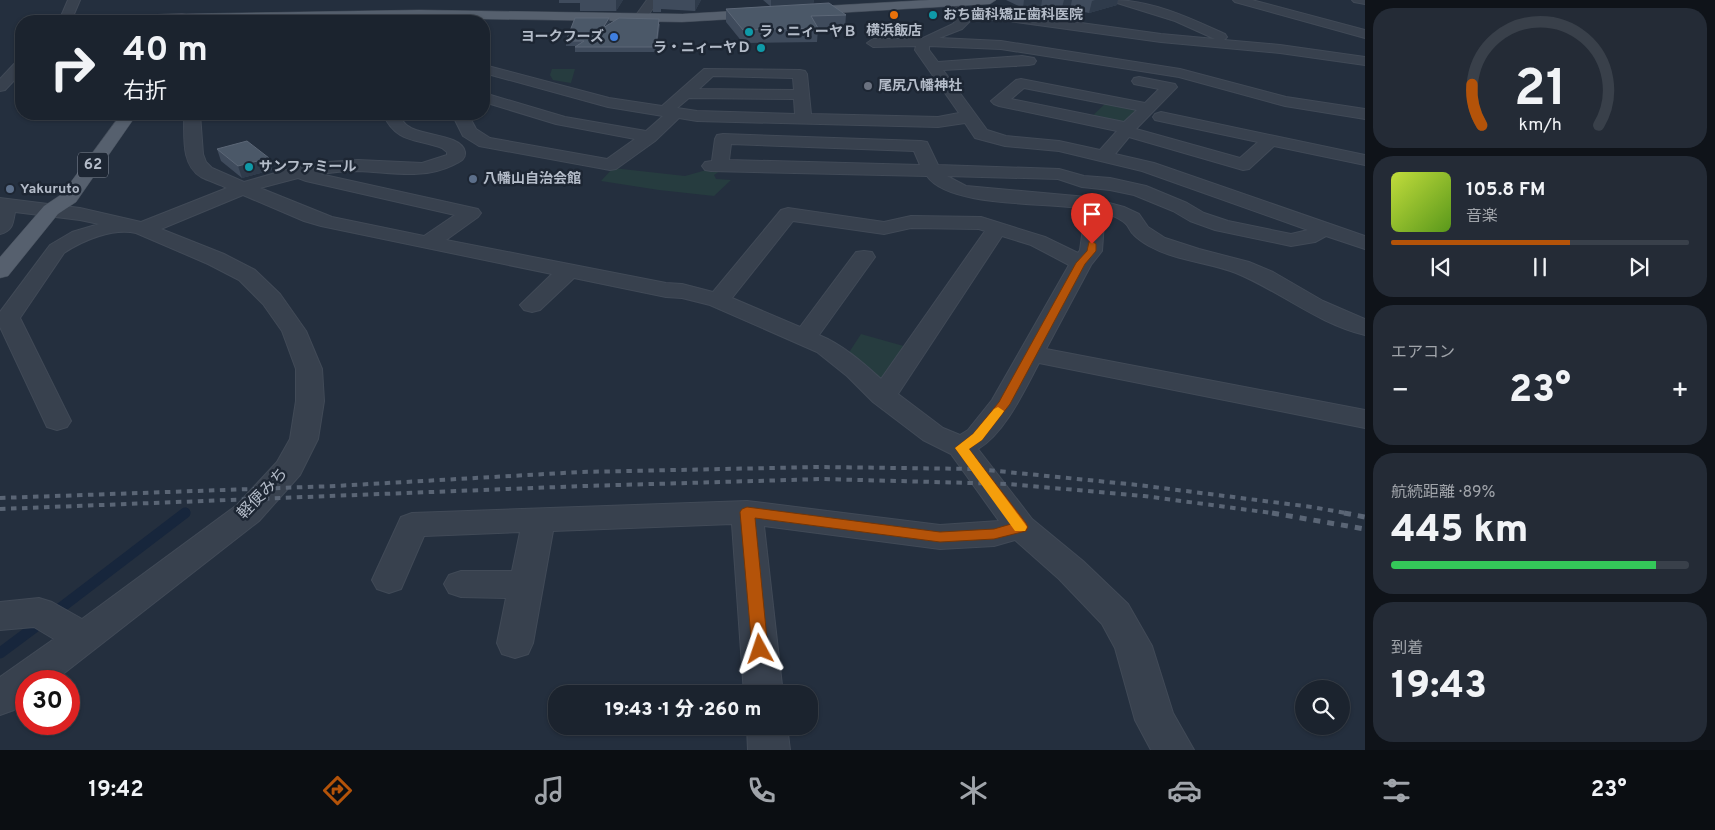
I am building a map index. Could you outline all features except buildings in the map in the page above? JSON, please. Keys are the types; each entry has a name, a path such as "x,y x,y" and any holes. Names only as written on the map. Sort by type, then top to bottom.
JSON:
{"main road":[{"path":"428,15 471,14 640,18 758,15 950,1 990,0"},
{"path":"194,15 206,4"},
{"path":"189,15 191,5"},
{"name":"62","path":"51,210 50,196 107,120"},
{"name":"62","path":"0,272 51,210 70,198 125,120"}],"street":[{"path":"67,15 74,0"},
{"path":"640,18 653,0"},
{"path":"1118,0 1179,18 1207,32 1243,44"},
{"path":"1239,0 1365,34"},
{"path":"1358,0 1365,0"},
{"path":"950,1 967,14 1008,17 1161,38 1243,44 1365,61"},
{"path":"967,14 963,24 937,33 923,43 922,50 981,134 997,139 1059,146 1148,167 1184,178 1365,243"},
{"path":"1328,37 1346,39 1346,29"},
{"path":"1273,32 1280,49"},
{"path":"873,43 950,42 1001,45 1180,73 1285,101 1365,114"},
{"path":"933,67 1022,60 1170,87 1154,112 1127,130 1104,156"},
{"path":"0,87 15,71"},
{"path":"490,71 608,102 668,114 938,122 956,118 969,118"},
{"path":"463,120 469,132 485,142 610,165 649,137 686,93 709,72 800,74 803,115"},
{"path":"1269,142 1243,165 1127,130 999,101 1021,83 1154,112 1269,142 1365,160"},
{"path":"686,93 801,95"},
{"path":"490,99 572,123 649,137"},
{"path":"572,123 608,102"},
{"path":"820,119 823,142"},
{"path":"192,120 194,154 198,164 206,172 328,222 569,271 682,291 718,300 826,347 856,370 883,396 933,434 962,448 1021,527 1071,570 1115,614 1133,646 1155,720 1173,750"},
{"path":"57,421 8,318 62,245 80,236 134,227 246,188 296,173 314,169 352,166 419,170 444,164 456,156 456,150 451,145 407,133 398,129 394,120"},
{"path":"1324,229 1308,238 1291,240 1256,234 1222,226 1139,190 1082,181 1059,174 932,171 716,165 724,140 921,146 932,171 940,182 964,191 1087,203 1117,211 1132,218 1141,231 1158,242 1242,267 1265,277 1316,306 1365,328"},
{"path":"296,173 471,213 428,243"},
{"path":"0,228 3,225 3,205"},
{"name":"軽便みち","path":"0,698 61,624 248,513 289,468 304,439 310,401 309,369 294,330 272,299 247,275 216,259 134,227 80,214 3,205"},
{"path":"718,300 788,214 884,228 910,222 981,223 1038,241 1081,263"},
{"path":"962,448 978,437 1004,404 1081,263 1092,251 1094,222"},
{"path":"883,396 997,228"},
{"path":"804,339 864,257"},
{"path":"532,305 569,271"},
{"path":"1030,354 1365,419"},
{"path":"389,580 412,525 747,512 940,537 994,534 1021,527"},
{"path":"747,512 763,685"},
{"path":"515,643 539,520"},
{"path":"461,584 526,585"},
{"path":"0,616 61,624"},
{"path":"768,735 769,750"}],"green space":[{"path":"552,69 575,69 571,83 553,80 550,75"},
{"path":"1108,101 1139,109 1124,124 1090,118"},
{"path":"717,167 726,167 714,175 716,179 731,180 714,196 601,181 613,168 685,176"},
{"path":"861,334 907,347 887,378 874,380 848,354"}],"waterway":[{"path":"54,613 185,513"},
{"path":"0,653 43,621"}],"railway":[{"path":"0,498 335,486 581,472 819,467 977,469 1138,485 1312,507 1351,514"},
{"path":"0,509 584,486 823,479 1008,484 1144,496 1274,513"},
{"path":"1274,513 1279,514"},
{"path":"1274,513 1365,529"},
{"path":"1344,513 1365,517"}],"slow traffic":[{"path":"998,411 978,437 962,448 1020,527"}],"place":[{"name":"横浜飯店","path":"894,15"},
{"name":"おち歯科矯正歯科医院","path":"933,15"},
{"name":"ラ・ニィーヤＢ","path":"749,32"},
{"name":"ヨークフーズ","path":"614,37"},
{"name":"ラ・ニィーヤＤ","path":"761,48"},
{"name":"尾尻八幡神社","path":"868,86"},
{"name":"サンファミール","path":"249,167"},
{"name":"八幡山自治会館","path":"473,179"},
{"name":"Yakuruto","path":"10,189"}],"route":[{"path":"760,649 747,512 940,537 994,534 1021,527 962,448 978,437 1004,404 1081,263 1092,251 1092,244"}]}
